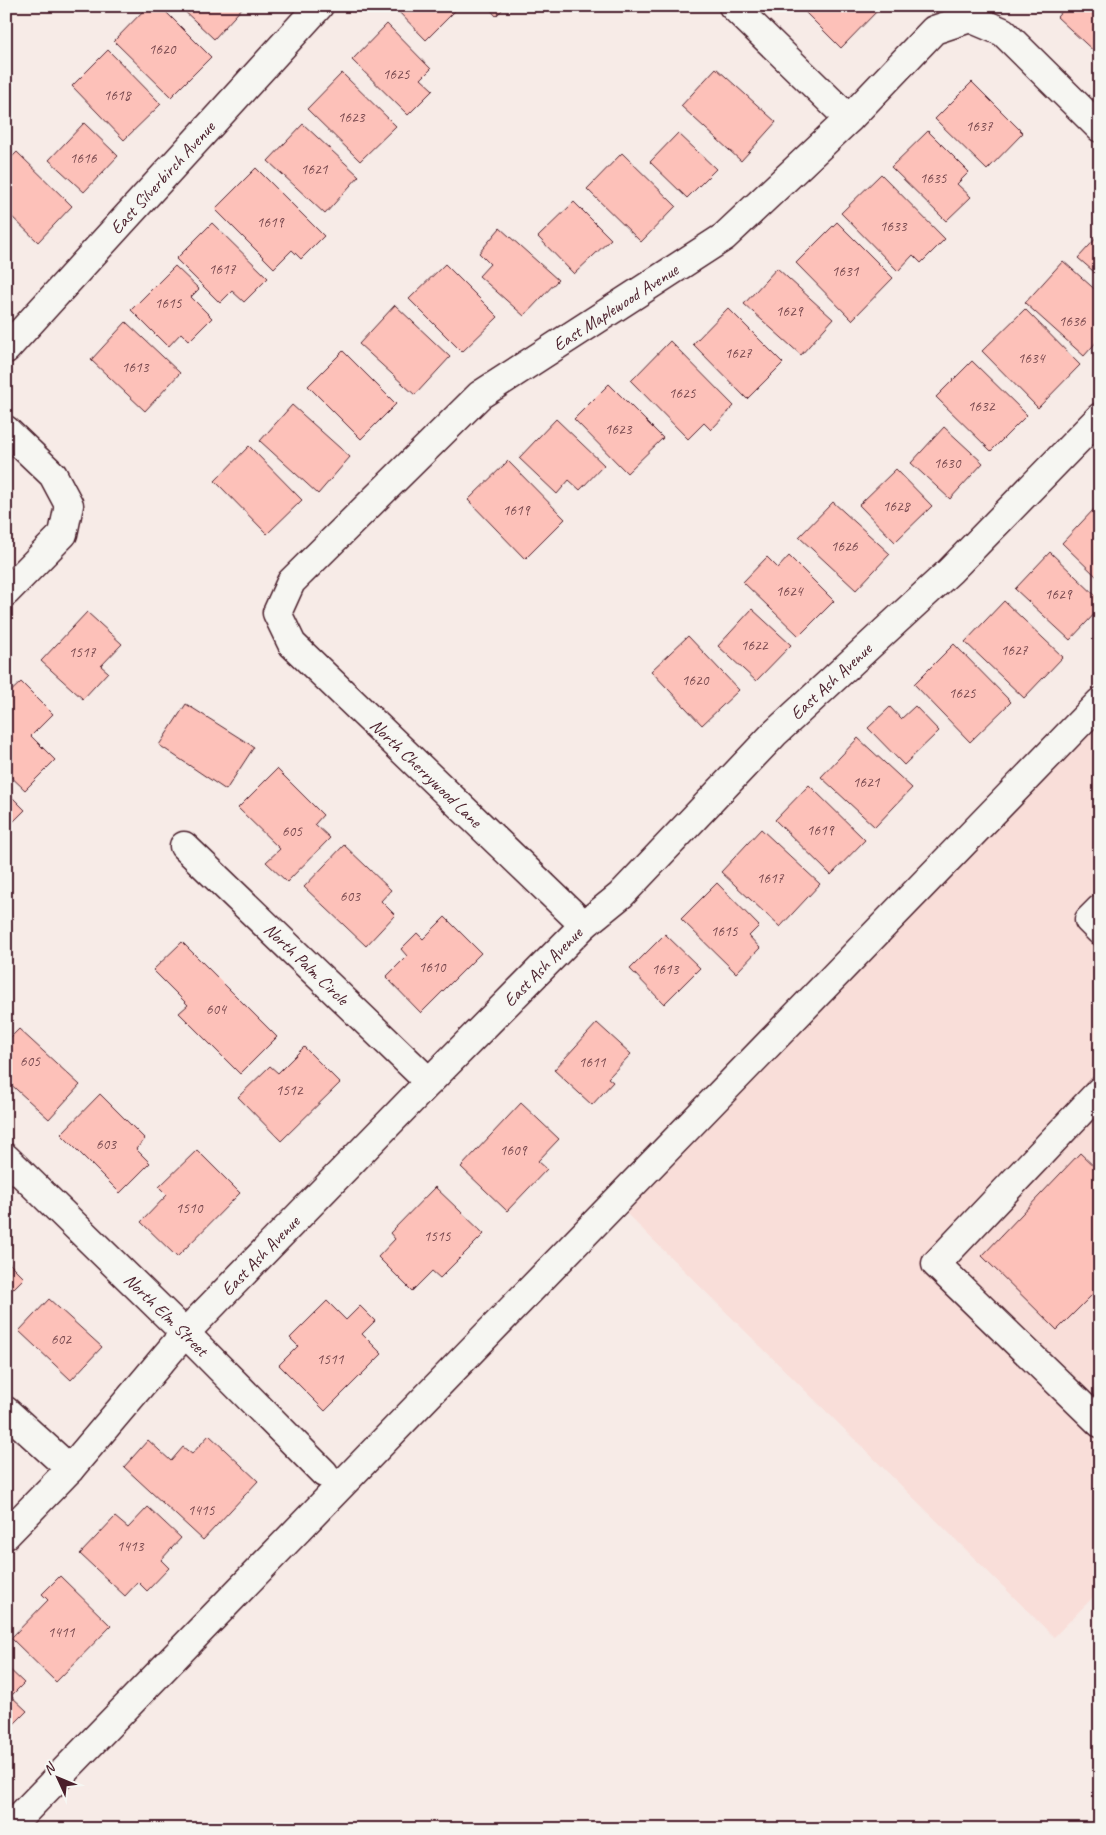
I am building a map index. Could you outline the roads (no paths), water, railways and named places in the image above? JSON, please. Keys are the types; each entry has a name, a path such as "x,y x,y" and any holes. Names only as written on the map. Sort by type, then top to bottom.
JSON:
{"street":[{"name":"East Silverbirch Avenue","path":"6,349 319,6"},
{"path":"733,6 849,119"},
{"name":"East Maplewood Avenue","path":"277,613 291,582 480,395 724,236 849,119 934,30 970,18 1003,32 1100,128"},
{"name":"East Ash Avenue","path":"6,1535 70,1469 185,1333 429,1082 584,925 621,894 774,734 950,571 1100,417"},
{"path":"6,430 52,475 70,505 63,534 6,592"},
{"name":"North Cherrywood Lane","path":"277,613 292,644 584,925"},
{"path":"8,1829 1100,702"},
{"name":"North Palm Circle","path":"184,846 429,1082"},
{"path":"1100,909 1089,920 1100,931"},
{"path":"1100,1091 936,1264 1100,1423"},
{"name":"North Elm Street","path":"6,1158 185,1333 324,1473"},
{"path":"6,1411 70,1469"}]}
